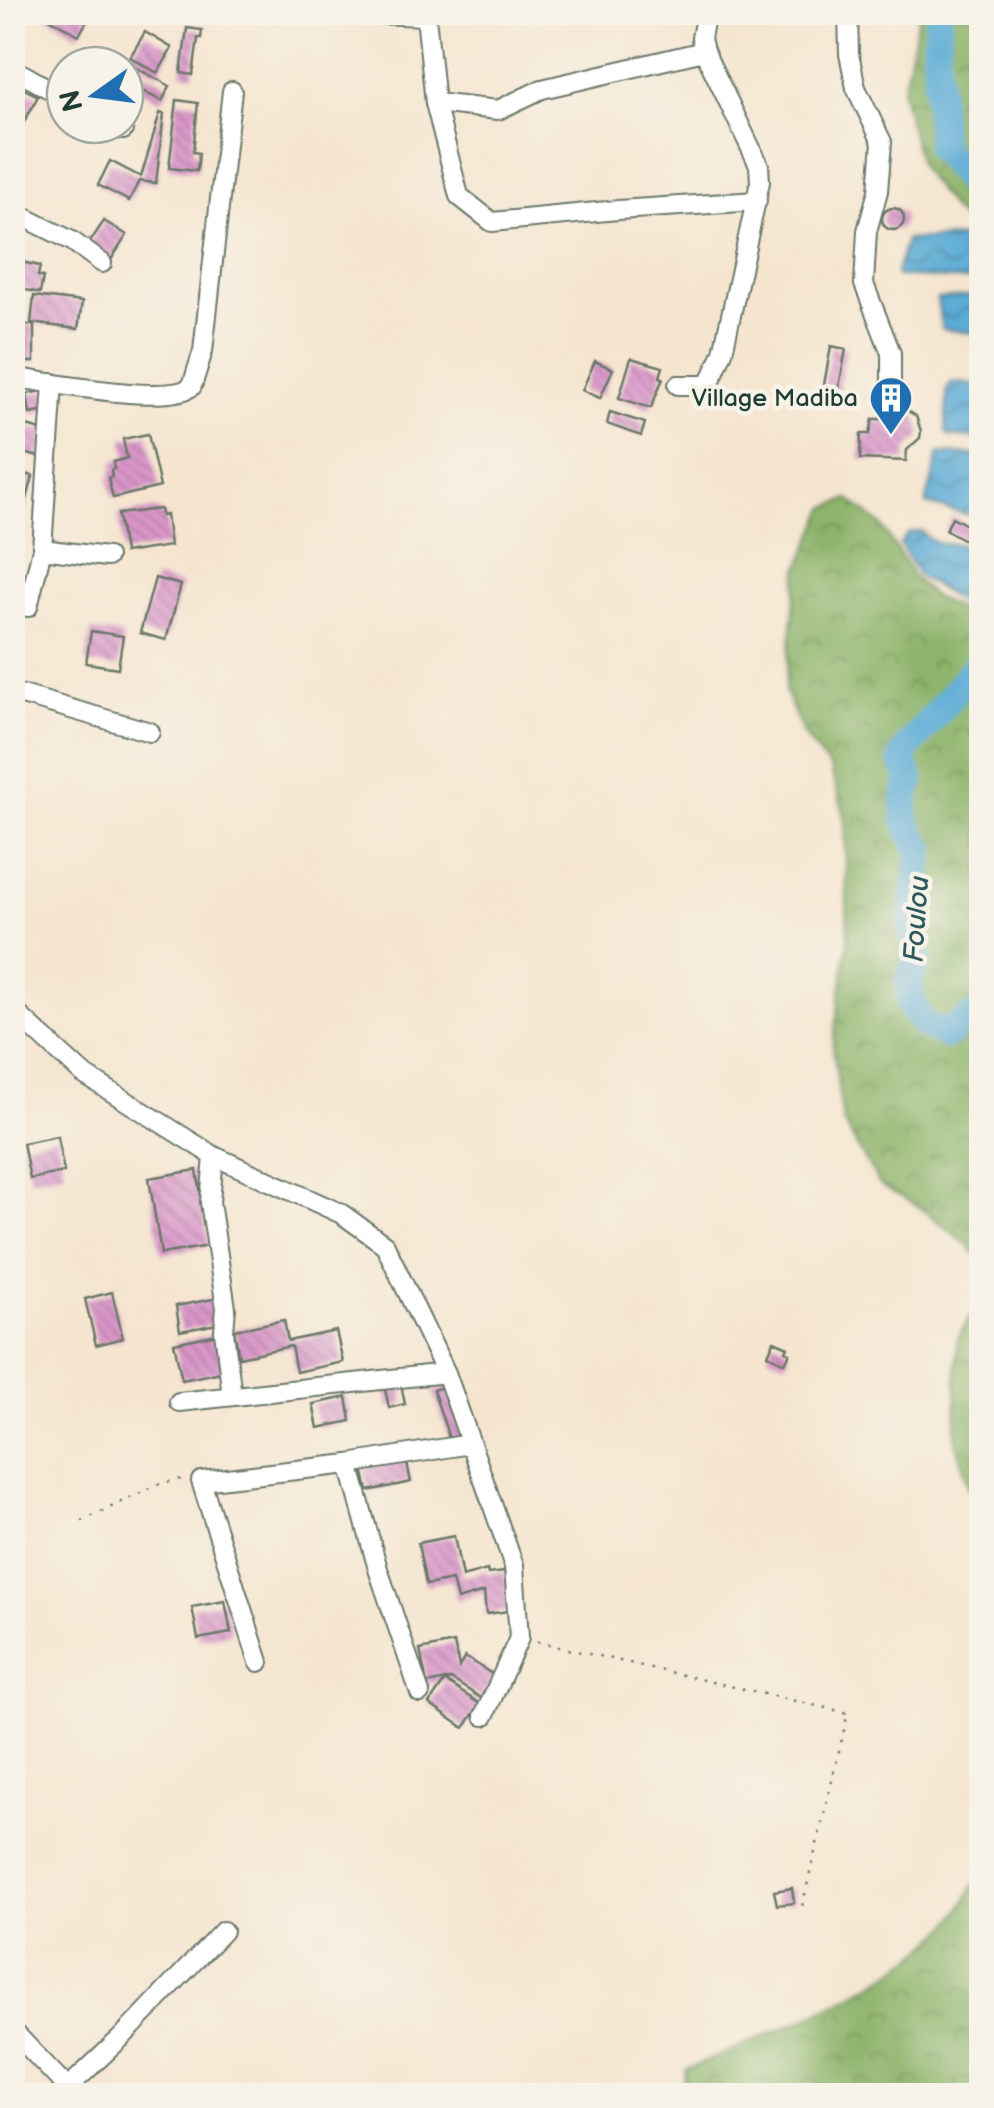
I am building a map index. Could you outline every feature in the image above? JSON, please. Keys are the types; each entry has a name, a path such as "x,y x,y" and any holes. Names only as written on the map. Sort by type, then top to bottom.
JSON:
{"street":[{"path":"323,12 426,16 435,104 459,196 492,222 757,202"},
{"path":"678,385 702,387 709,385 714,376 757,202 759,164 704,51 701,38 706,12"},
{"path":"848,12 849,54 856,88 882,142 878,190 867,231 864,284 891,354 891,390"},
{"path":"435,104 498,110 542,89 704,51"},
{"path":"12,68 45,87"},
{"path":"12,376 160,394 178,394 192,386 203,350 232,91"},
{"path":"12,211 72,241 102,263"},
{"path":"28,608 42,548 53,383"},
{"path":"42,548 108,558"},
{"path":"12,692 150,732"},
{"path":"12,1009 83,1074 214,1156 342,1214 384,1245 446,1373 514,1566 518,1638 484,1716"},
{"path":"214,1156 210,1202 226,1308 224,1331 232,1396"},
{"path":"179,1402 446,1373"},
{"path":"259,1662 201,1481 349,1464 470,1444"},
{"path":"349,1464 378,1569 420,1693"},
{"path":"12,2030 70,2092 223,1931"}],"path":[{"path":"82,1521 159,1484 182,1478 201,1481"},
{"path":"518,1638 848,1713 802,1907"}],"green space":[{"path":"919,13 981,13 981,236 953,211 920,167 902,93"},
{"path":"849,499 881,525 915,579 932,596 972,615 981,612 981,1261 968,1245 920,1207 880,1185 843,1122 833,1047 848,942 845,816 830,768 803,734 785,690 798,571 826,508"},
{"path":"981,1296 981,1528 956,1442 957,1340"},
{"path":"981,1874 981,2095 681,2095 686,2070 821,2011 917,1954 949,1926"}],"water":[{"path":"965,238 972,247 968,280 896,273 906,240"},
{"path":"981,295 981,334 942,329 937,299"},
{"path":"951,383 981,386 981,439 949,436 946,432 947,389"},
{"path":"939,453 981,455 981,518 926,504"},
{"path":"922,531 936,543 964,545 981,553 981,606 966,606 919,576 900,544 908,534"}],"building":[{"path":"39,12 92,12 79,35"},
{"path":"187,28 202,30 193,75 181,73"},
{"path":"145,32 172,48 158,73 145,66 145,45 137,45"},
{"path":"145,73 170,86 162,101 145,92"},
{"path":"12,83 38,96 12,145"},
{"path":"177,100 198,103 193,152 199,153 197,171 169,168"},
{"path":"160,113 164,114 156,183 139,181 129,201 98,185 110,161 141,177"},
{"path":"893,208 901,211 901,227 893,230 885,227 882,219 885,211"},
{"path":"104,221 127,235 111,260 88,245"},
{"path":"12,260 40,266 40,293 12,287"},
{"path":"34,296 82,302 78,329 31,323"},
{"path":"12,325 34,325 34,362 12,362"},
{"path":"831,346 846,349 837,398 822,396"},
{"path":"631,358 663,367 663,378 651,408 619,398"},
{"path":"595,361 613,369 600,398 582,390"},
{"path":"47,390 51,410 30,414 27,394"},
{"name":"Village Madiba","path":"903,408 916,416 921,431 920,438 907,450 906,461 860,459 861,434 870,434 873,419 884,419"},
{"path":"610,412 645,423 641,436 607,424"},
{"path":"12,422 45,431 39,457 12,450"},
{"path":"148,434 160,487 113,498 108,478 112,477 113,462 127,458 123,439"},
{"path":"12,470 33,476 24,511 12,508"},
{"path":"160,509 161,516 166,515 170,546 124,553 118,514"},
{"path":"952,517 982,533 982,549 946,530"},
{"path":"155,578 181,585 166,640 140,633"},
{"path":"91,631 123,636 118,668 86,663"},
{"path":"57,1136 64,1172 30,1179 23,1143"},
{"path":"197,1170 209,1246 161,1254 149,1178"},
{"path":"112,1292 123,1338 96,1345 85,1299"},
{"path":"219,1298 223,1323 180,1331 176,1306"},
{"path":"284,1320 288,1341 336,1331 343,1362 296,1372 291,1346 239,1357 234,1330"},
{"path":"218,1334 226,1371 182,1380 174,1343"},
{"path":"774,1341 788,1347 786,1351 790,1353 785,1363 768,1355"},
{"path":"401,1385 405,1404 389,1408 385,1389"},
{"path":"448,1385 465,1439 451,1444 433,1390"},
{"path":"347,1397 351,1421 318,1428 313,1404"},
{"path":"406,1459 411,1482 368,1491 363,1468"},
{"path":"454,1536 462,1577 487,1570 488,1574 505,1572 509,1611 486,1614 484,1592 457,1600 452,1580 426,1585 418,1543"},
{"path":"225,1601 231,1633 198,1639 192,1607"},
{"path":"454,1643 459,1667 465,1657 495,1676 481,1698 451,1679 427,1684 420,1650"},
{"path":"445,1681 480,1704 464,1728 429,1704"},
{"path":"792,1888 794,1903 777,1905 774,1891"}],"waterway":[{"name":"Foulou","path":"939,12 936,51 940,148 982,198"},
{"name":"Foulou","path":"982,659 905,751 902,760 911,781 905,799 906,816 922,849 914,902 918,959 909,980 911,1005 925,1025 946,1035 972,1017 982,1018"}],"place":[{"name":"Village Madiba","path":"891,436"}]}
